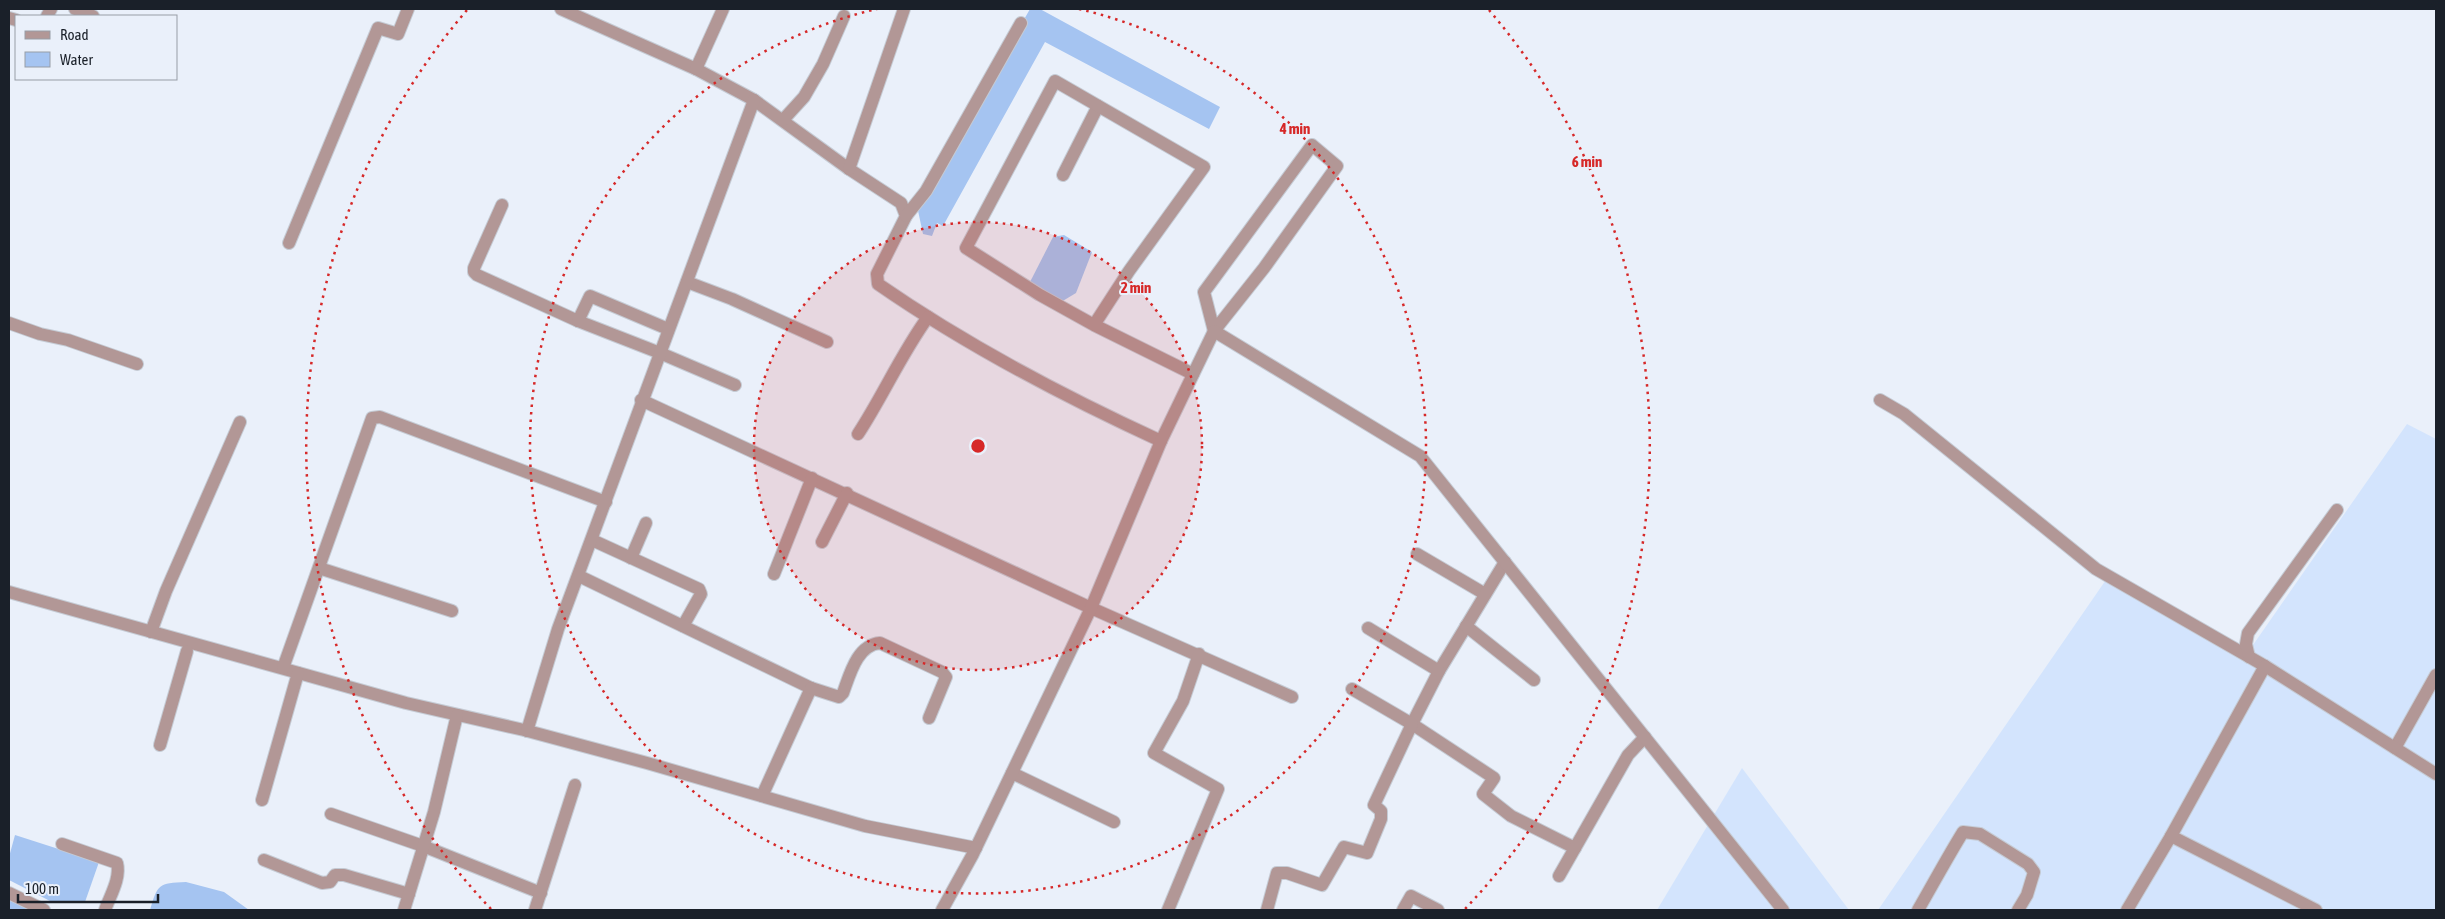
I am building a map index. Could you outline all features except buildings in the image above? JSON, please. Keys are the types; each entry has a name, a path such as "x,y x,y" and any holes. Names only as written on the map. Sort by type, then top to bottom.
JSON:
{"street":[{"path":"75,9 90,15"},
{"path":"289,243 378,28 398,34 408,9"},
{"path":"561,9 696,69 754,100 849,169 900,203 906,216"},
{"path":"696,69 722,9"},
{"path":"849,169 904,9"},
{"path":"783,120 809,89 823,64 844,16"},
{"path":"1021,23 926,191 906,216 876,274 878,284 928,317 1030,376 1098,412 1161,441"},
{"path":"1094,325 1129,272 1204,167 1055,80 966,248 1040,295 1094,325 1193,374"},
{"path":"527,731 558,629 606,502 641,400 754,100"},
{"path":"1063,175 1098,106"},
{"path":"942,910 976,848 1091,608 1161,441 1214,331 1264,268 1337,166 1312,144 1204,292 1214,331 1420,456 1783,910"},
{"path":"502,205 474,272 578,321 735,385"},
{"path":"687,282 732,299 827,342"},
{"path":"578,321 590,296 668,329"},
{"path":"858,434 881,399 912,338 928,317"},
{"path":"9,323 40,334 68,340 137,364"},
{"path":"641,400 847,493 1091,608 1292,697"},
{"path":"1880,400 1904,414 2096,569 2265,666 2436,774"},
{"path":"283,668 372,418 380,417 606,502"},
{"path":"151,632 166,591 240,422"},
{"path":"774,574 812,478"},
{"path":"822,542 847,493"},
{"path":"2249,657 2246,644 2248,633 2338,510"},
{"path":"631,558 646,523"},
{"path":"592,540 699,589 701,594 683,626"},
{"path":"1417,554 1486,594"},
{"path":"1267,910 1277,873 1287,873 1322,885 1344,847 1368,853 1381,819 1381,811 1374,805 1412,724 1439,671 1505,562"},
{"path":"319,568 452,611"},
{"path":"579,576 811,688 839,696 843,692 857,659 873,644 880,643 942,672 946,677 929,718"},
{"path":"9,592 457,715 527,731 864,826 976,848"},
{"path":"1466,626 1534,680"},
{"path":"1368,628 1439,671"},
{"path":"160,745 187,651"},
{"path":"1168,910 1218,789 1154,754 1183,701 1198,654"},
{"path":"2128,910 2265,666"},
{"path":"262,800 298,672"},
{"path":"2396,748 2436,675"},
{"path":"762,796 811,688"},
{"path":"1352,689 1412,724 1494,778 1483,794 1511,816 1575,848"},
{"path":"407,909 409,894 434,812 457,715"},
{"path":"1559,876 1628,755 1645,738"},
{"path":"1012,773 1114,822"},
{"path":"534,910 575,785"},
{"path":"331,814 423,846 541,893"},
{"path":"1918,910 1939,869 1963,832 1980,834 2028,864 2034,872 2028,895 2018,910"},
{"path":"2171,836 2316,910"},
{"path":"62,844 117,863 119,870 105,910"},
{"path":"264,860 322,883 330,882 335,875 344,875 409,894"},
{"path":"9,893 44,910"},
{"path":"1403,910 1411,896 1438,910"}],"shaded area":[{"path":"2407,424 2436,439 2436,910 1878,910 2110,574 2246,655"},
{"path":"1742,768 1849,910 1657,910"}],"water":[{"path":"1030,9 1040,9 1220,107 1209,129 1045,42 943,226 937,223 932,236 923,234 917,206"},
{"path":"1064,235 1092,252 1076,293 1061,302 1030,282 1053,237"},
{"path":"15,835 99,862 85,902 52,902 9,880 9,857"},
{"path":"186,882 224,892 249,910 150,910 160,887 164,884"},
{"path":"9,895 43,910 9,910"}]}
